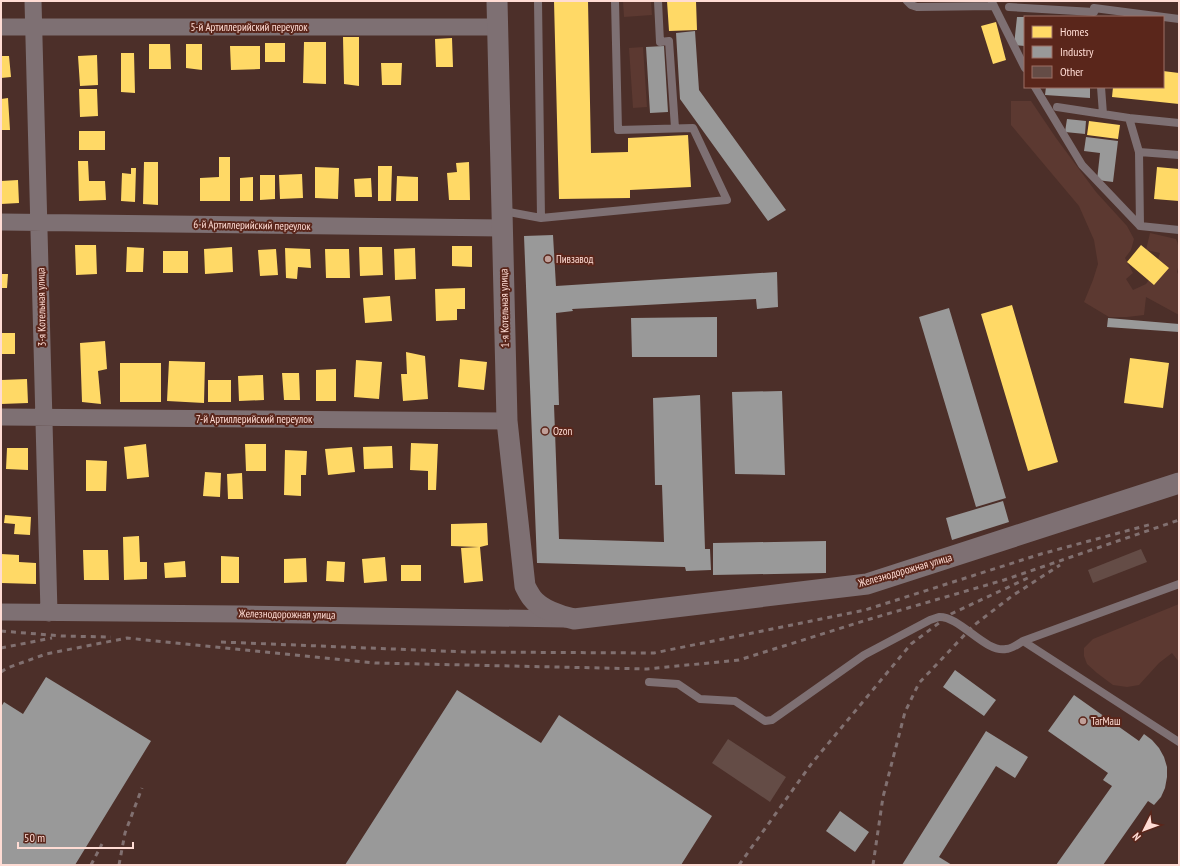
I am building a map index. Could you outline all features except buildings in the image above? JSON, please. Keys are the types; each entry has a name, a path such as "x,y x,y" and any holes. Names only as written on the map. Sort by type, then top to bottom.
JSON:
{"street":[{"name":"3-я Котельная улица","path":"33,1 49,613"},
{"name":"1-я Котельная улица","path":"497,1 507,421 526,586 532,598 543,606"},
{"name":"5-й Артиллерийский переулок","path":"1,27 498,28"},
{"name":"6-й Артиллерийский переулок","path":"1,222 502,219"},
{"name":"7-й Артиллерийский переулок","path":"1,417 507,421"},
{"name":"Железнодорожная улица","path":"1,612 574,619 867,584 1179,483"},
{"name":"Железнодорожная улица","path":"543,606 556,615 574,619"}],"lane":[{"path":"538,1 541,218"},
{"path":"502,219 541,218 727,200 694,128 618,130 615,1"},
{"path":"658,1 660,42 669,41 675,128"},
{"path":"907,1 911,5 917,7 993,4 1024,66"},
{"path":"1009,7 1094,10 1151,16"},
{"path":"1164,17 1179,19"},
{"path":"1036,88 1082,165 1140,226 1179,230"},
{"path":"1101,88 1103,114"},
{"path":"1057,107 1129,118 1179,123"},
{"path":"1129,118 1139,152 1140,226"},
{"path":"1139,152 1179,156"},
{"path":"649,682 678,684 700,699 735,701 765,720 772,720 864,655 938,617 953,621 989,645 998,649 1006,650 1023,642 1179,584"},
{"path":"1023,642 1179,742"}],"shaded area":[{"path":"623,1 651,1 652,15 624,17"},
{"path":"643,47 647,107 633,108 629,48"},
{"path":"1011,101 1031,101 1096,192 1127,226 1134,239 1131,250 1125,258 1133,273 1126,279 1133,290 1146,284 1154,272 1160,253 1146,250 1150,233 1176,239 1179,255 1177,272 1179,276 1179,315 1146,297 1144,315 1127,317 1109,317 1084,302 1098,264 1094,240 1079,206 1011,125"},
{"path":"1179,604 1179,662 1172,653 1159,663 1139,685 1127,687 1113,685 1087,664 1084,656 1084,648 1093,639"}],"railway":[{"path":"1,672 7,668 46,654 127,638 375,663 647,669 739,660 870,619 1004,580 1179,520"},
{"path":"221,642 467,652 654,653 865,610 1041,554 1152,524"},
{"path":"873,865 883,797 905,712 919,683 973,626 1012,596 1060,565"},
{"path":"739,865 812,763 911,644 951,614 1032,576"},
{"path":"1,631 62,636 111,637"},
{"path":"1,648 52,638"},
{"path":"119,865 125,833 142,788"},
{"path":"91,865 102,844"}],"place":[{"name":"Пивзавод","path":"548,259"},
{"name":"Ozon","path":"545,431"},
{"name":"ТагМаш","path":"1083,721"}]}
